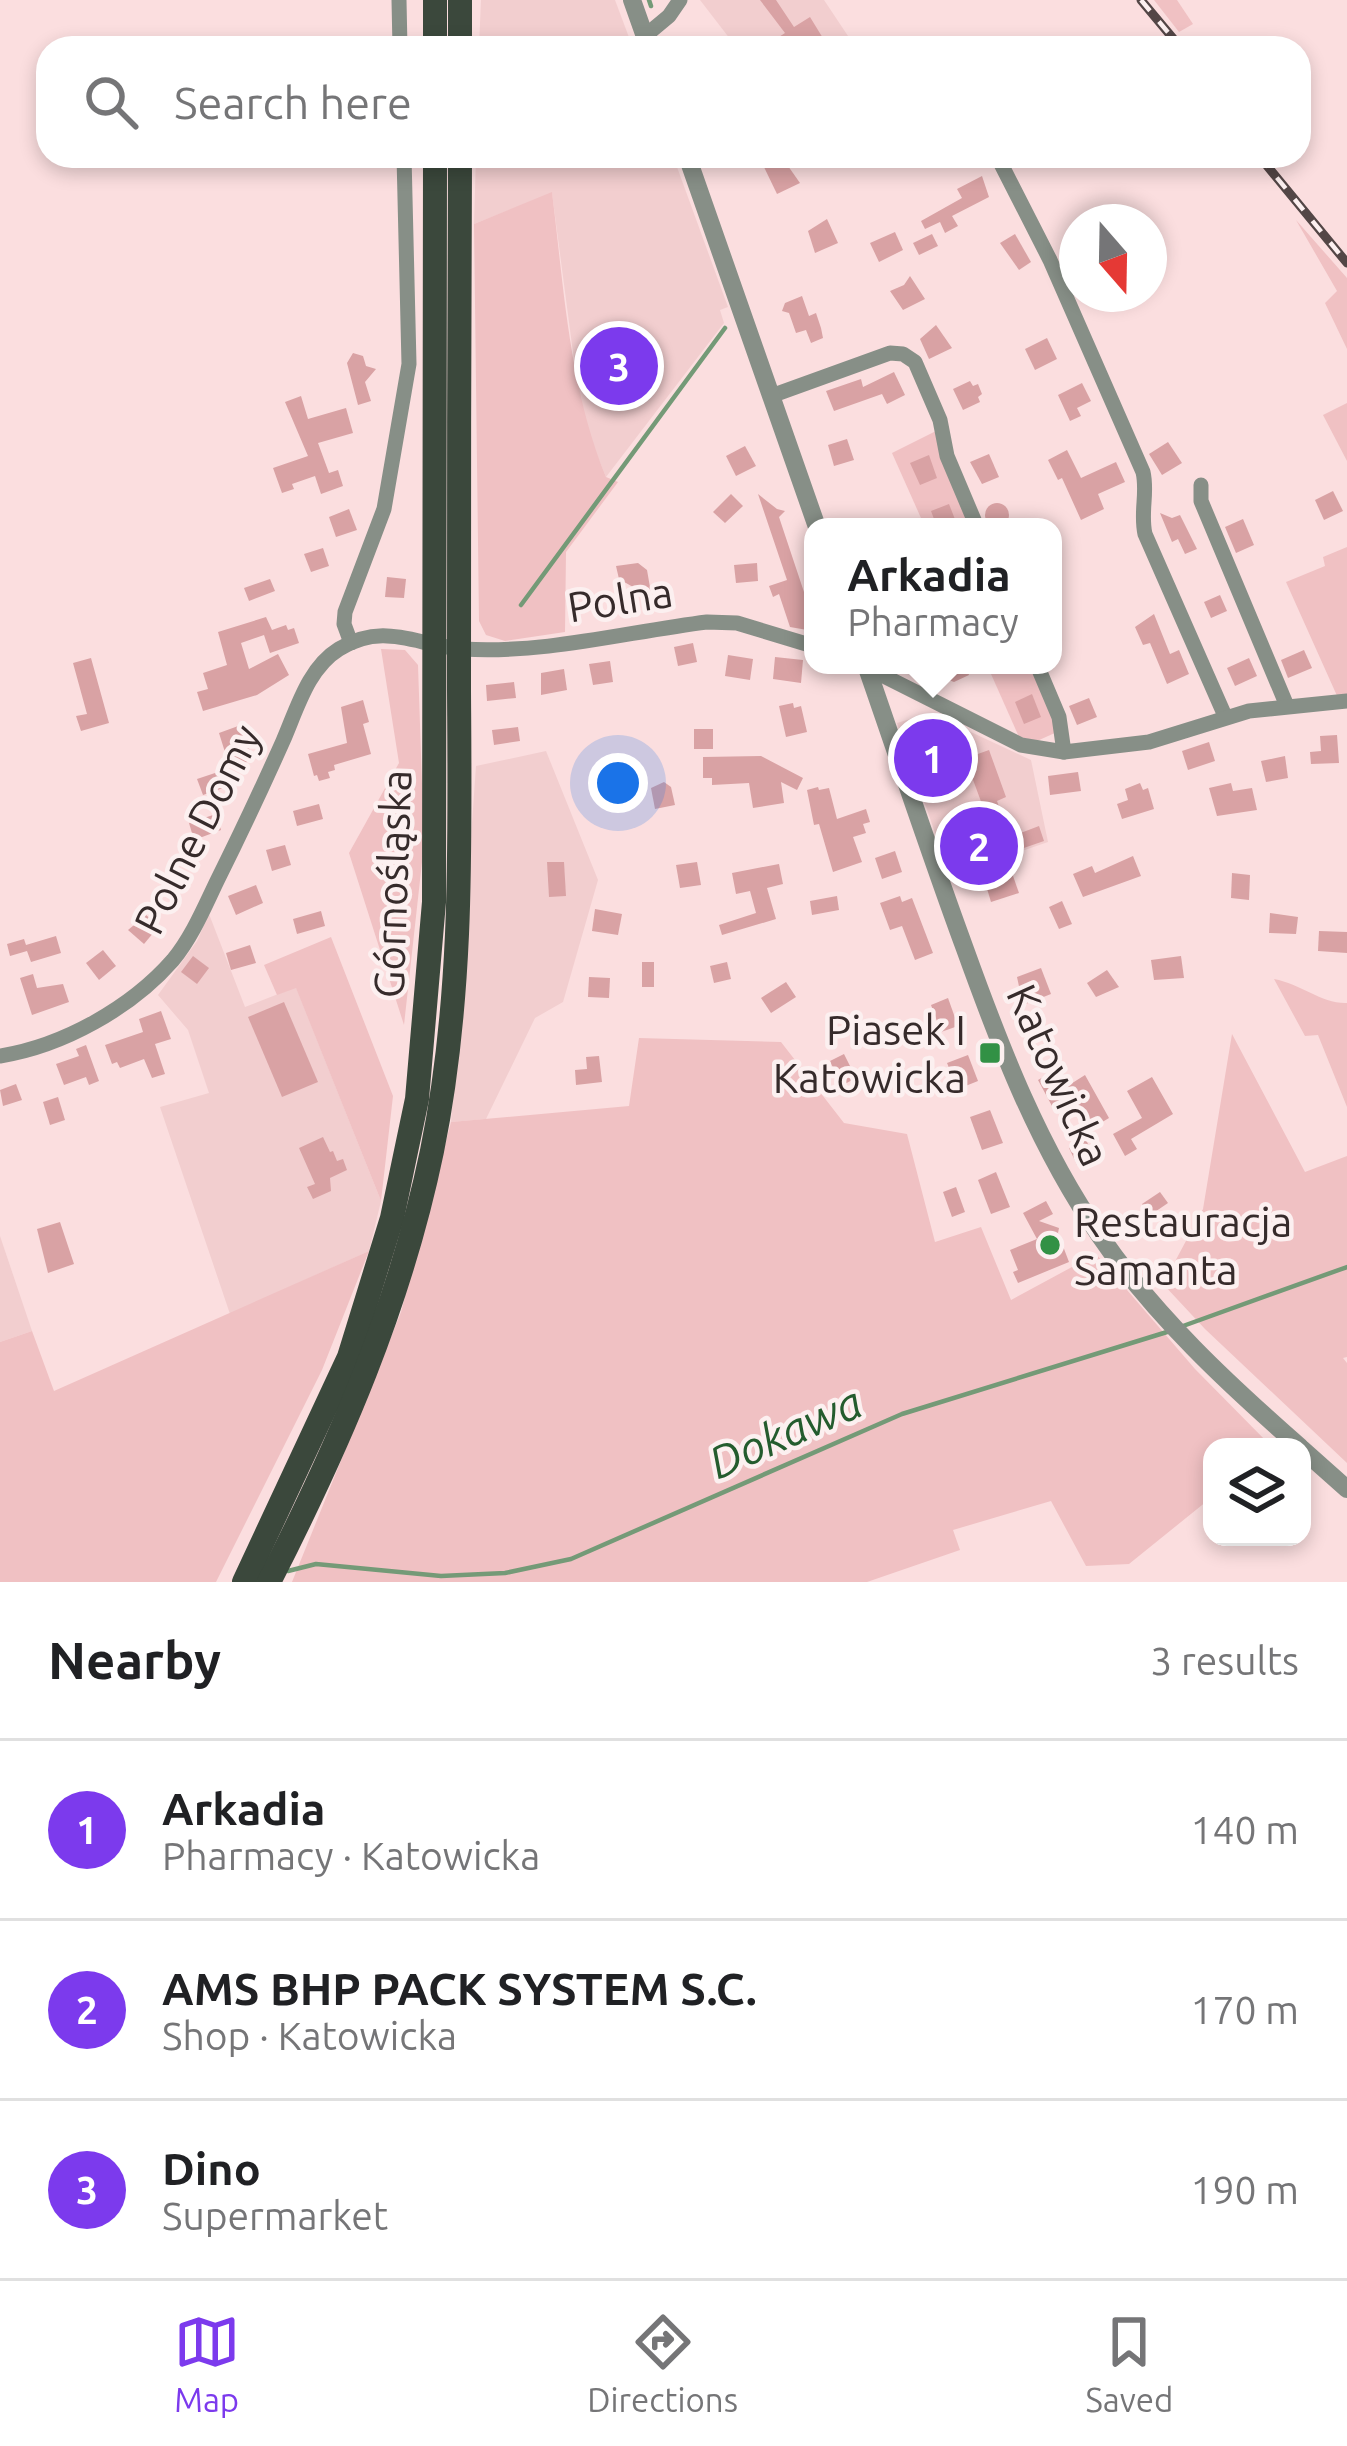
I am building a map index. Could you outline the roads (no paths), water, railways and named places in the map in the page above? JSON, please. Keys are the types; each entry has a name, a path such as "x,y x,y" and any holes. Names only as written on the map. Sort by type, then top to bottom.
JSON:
{"main road":[{"path":"435,0 436,36"},
{"path":"460,0 460,36"},
{"name":"Górnośląska","path":"269,1582 369,1371 406,1256 433,1150 456,970 435,168"},
{"name":"Górnośląska","path":"244,1582 323,1418 361,1324 392,1218 417,1100 448,646 460,168"}],"street":[{"path":"399,0 400,36"},
{"path":"632,0 645,36"},
{"path":"652,36 680,0"},
{"path":"404,168 409,364 384,509 344,624 351,643 391,635 448,646"},
{"path":"691,168 814,518"},
{"path":"1003,168 1050,260 1143,472 1144,535 1225,716"},
{"path":"771,396 890,353 903,354 915,362 932,401 947,456 973,518"},
{"path":"1201,485 1201,501 1287,706"},
{"name":"Polna","path":"448,646 553,646 707,622 737,623 804,643"},
{"name":"Polne Domy","path":"0,1056 90,1024 116,1009 172,961 190,937 318,667 351,643"},
{"name":"Katowicka","path":"868,674 1019,1090 1069,1188 1158,1310 1290,1438"},
{"path":"881,674 1021,745 1064,752 1149,742 1225,716 1347,701"},
{"path":"1040,674 1059,717 1064,752"},
{"name":"Katowicka","path":"1311,1457 1347,1489"}],"waterway":[{"path":"649,0 651,6"},
{"path":"521,605 725,328"},
{"name":"Dokawa","path":"1183,1326 1347,1267"},
{"name":"Dokawa","path":"288,1571 316,1564 441,1576 505,1573 571,1559 902,1414 1167,1332"}],"railway":[{"path":"1141,0 1171,36"},
{"path":"1269,168 1347,263"}],"place":[{"name":"Dino","path":"619,366"},
{"name":"Arkadia","path":"933,758"},
{"name":"AMS BHP PACK SYSTEM S.C.","path":"979,846"},
{"name":"Piasek I Katowicka","path":"990,1053"},
{"name":"Restauracja Samanta","path":"1050,1245"}]}
